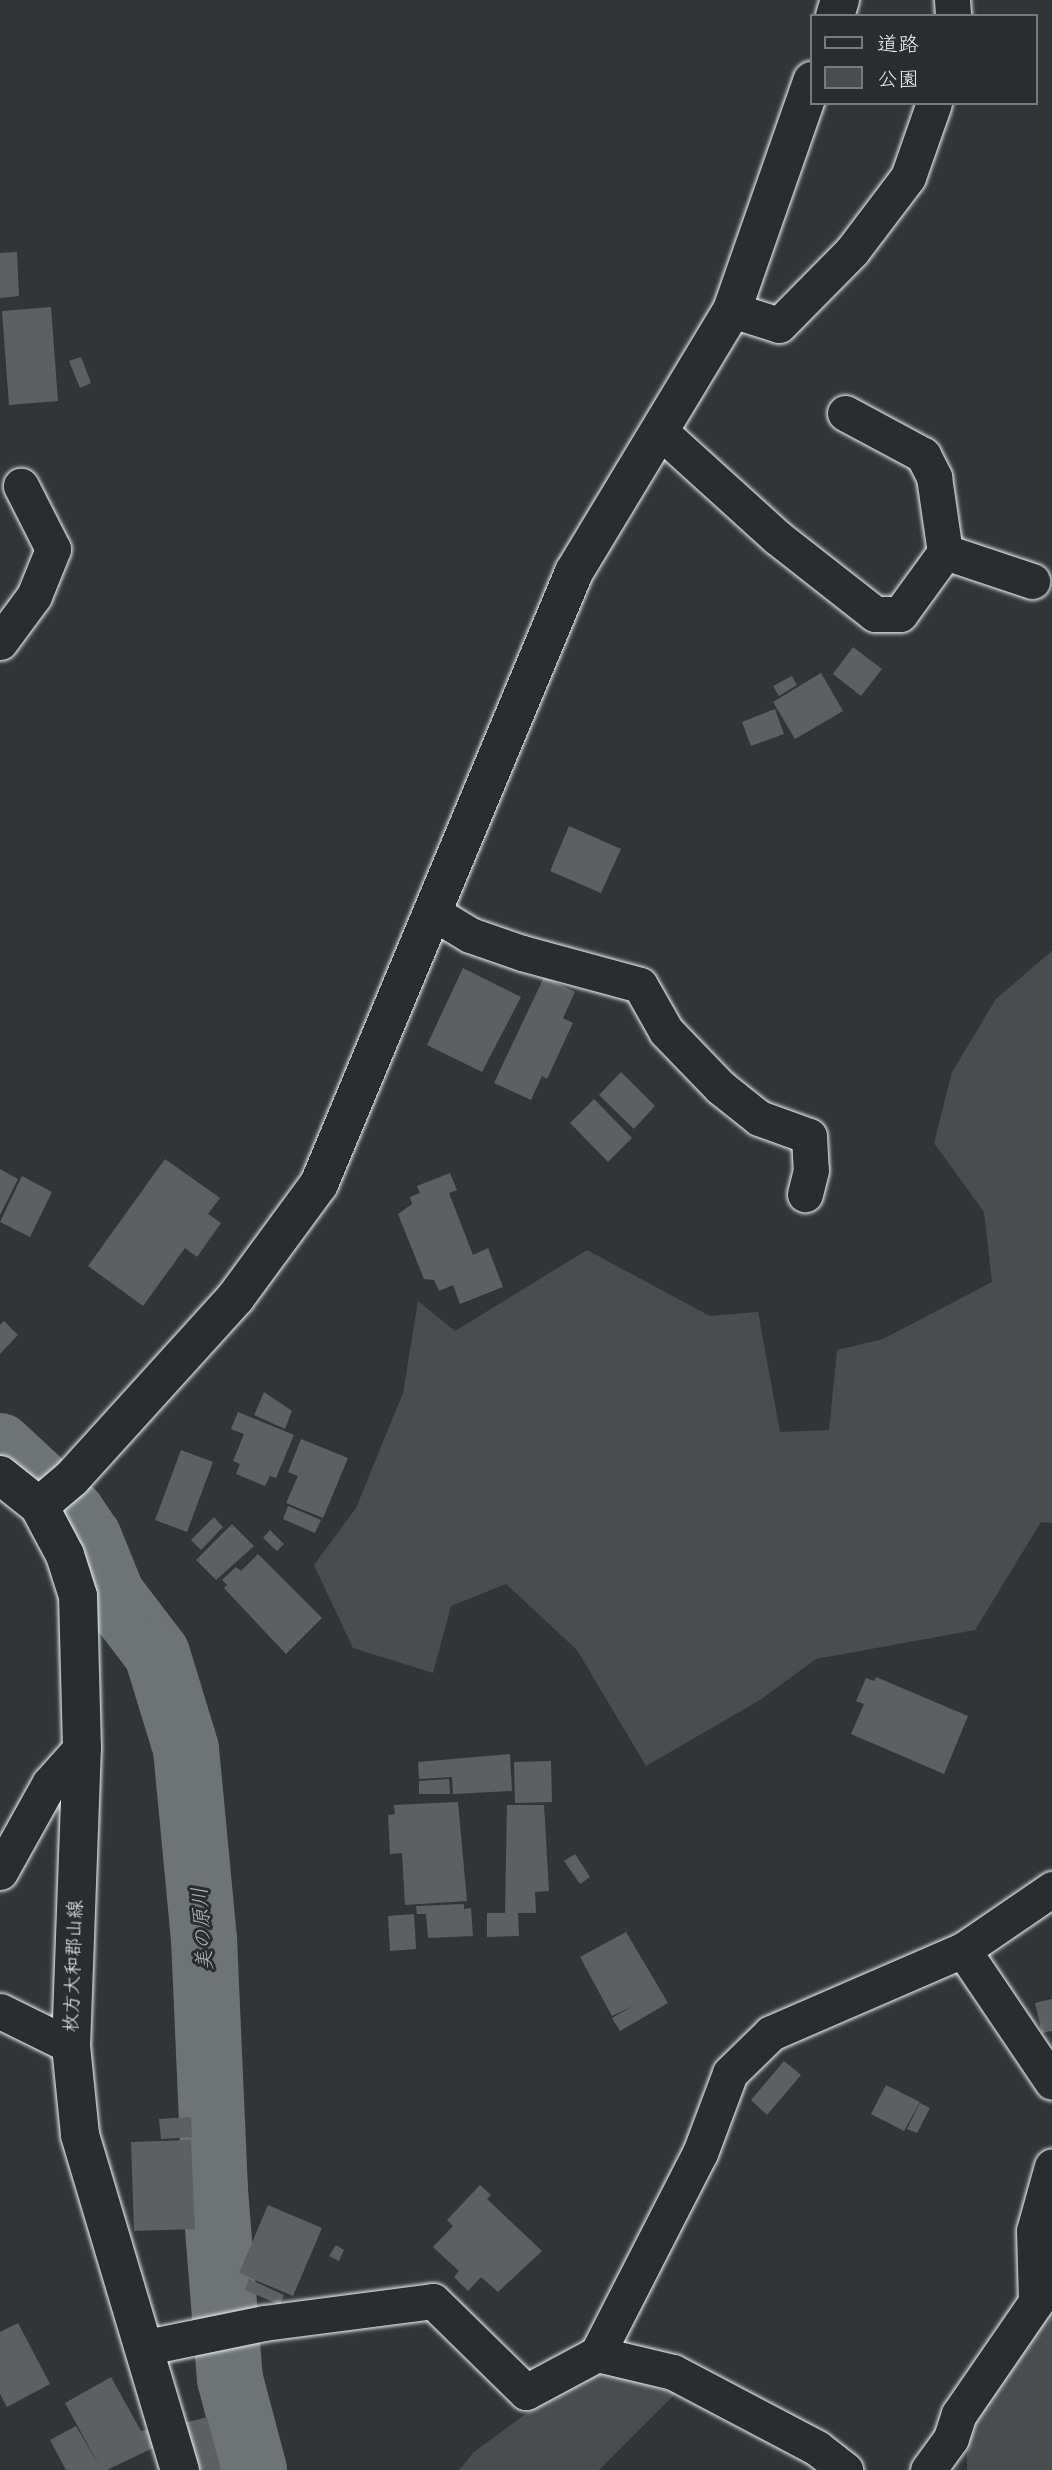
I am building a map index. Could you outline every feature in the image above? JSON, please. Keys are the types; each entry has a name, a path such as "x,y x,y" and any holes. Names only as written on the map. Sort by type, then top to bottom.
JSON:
{"street":[{"path":"39,1506 72,1478 236,1297 319,1184 574,572 662,433 732,310 810,86"},
{"path":"732,310 779,325 852,251 908,177 933,105"},
{"path":"662,433 778,538 874,614 900,614 945,552 934,477 923,455 845,413"},
{"path":"0,642 33,596 53,549 21,486"},
{"path":"945,552 1032,581"},
{"path":"432,912 470,935 522,953 640,985 666,1031 720,1087 759,1118 809,1136 810,1170 805,1194"},
{"name":"枚方大和郡山線","path":"0,1475 39,1506 65,1555 78,1596 82,1747 71,2046 80,2135 147,2347 180,2470"},
{"path":"0,1872 49,1784 82,1747"},
{"path":"147,2347 195,2335 264,2323 433,2301 526,2392 597,2354 700,2153 730,2073 771,2033 963,1950 1052,1889"},
{"path":"963,1950 1052,2082"},
{"path":"0,2011 71,2046"},
{"path":"928,2470 951,2438 959,2414 1037,2302 1034,2231 1052,2165"},
{"path":"597,2354 673,2372 817,2448 845,2470"}],"green space":[{"path":"1052,951 1052,1523 1041,1522 975,1630 816,1659 760,1700 646,1766 577,1650 506,1584 451,1606 433,1673 353,1648 314,1565 356,1508 403,1393 418,1301 455,1331 587,1250 710,1316 758,1312 780,1432 829,1430 837,1350 883,1339 992,1282 984,1212 934,1143 952,1072 996,999"},
{"path":"1052,2230 1052,2470 967,2470 967,2425"},
{"path":"599,2372 676,2393 599,2470 459,2470 474,2452 573,2379"}],"building":[{"path":"17,252 19,296 0,298 0,253"},
{"path":"51,307 58,401 9,405 2,311"},
{"path":"81,357 91,383 80,388 69,361"},
{"path":"853,647 882,669 861,696 833,674"},
{"path":"821,673 843,711 795,739 773,702"},
{"path":"792,676 797,685 779,696 773,686"},
{"path":"775,709 784,734 751,746 742,722"},
{"path":"569,826 621,849 601,893 550,871"},
{"path":"463,968 521,997 482,1072 427,1045"},
{"path":"544,977 575,992 563,1018 573,1023 547,1079 542,1076 531,1100 494,1083"},
{"path":"621,1072 655,1106 634,1129 599,1095"},
{"path":"594,1099 632,1138 608,1162 570,1123"},
{"path":"165,1159 220,1198 208,1214 221,1223 197,1257 185,1248 143,1306 88,1266"},
{"path":"0,1169 18,1179 0,1215"},
{"path":"450,1173 457,1190 449,1193 473,1255 488,1248 503,1287 460,1304 453,1285 439,1291 434,1280 424,1279 398,1214 412,1204 410,1197 420,1193 417,1186"},
{"path":"22,1176 52,1192 30,1237 0,1222"},
{"path":"4,1321 18,1335 0,1354 0,1325"},
{"path":"264,1392 292,1411 285,1429 254,1415"},
{"path":"238,1412 294,1435 276,1478 270,1476 265,1486 236,1474 240,1464 233,1461 244,1434 231,1429"},
{"path":"301,1439 348,1458 323,1518 286,1503 298,1476 288,1472"},
{"path":"181,1450 213,1462 187,1532 155,1520"},
{"path":"288,1506 321,1520 315,1533 283,1519"},
{"path":"214,1517 223,1527 201,1550 191,1540"},
{"path":"232,1524 254,1546 216,1580 196,1560"},
{"path":"270,1530 284,1544 277,1551 263,1538"},
{"path":"258,1554 322,1618 286,1654 224,1588 227,1585 222,1580 236,1567 241,1571"},
{"path":"876,1677 968,1716 944,1774 851,1734 864,1704 856,1701 866,1678 874,1681"},
{"path":"510,1754 512,1791 453,1794 452,1777 419,1779 418,1762"},
{"path":"551,1761 552,1802 515,1803 514,1762"},
{"path":"449,1779 450,1794 419,1794 419,1781"},
{"path":"458,1802 467,1901 405,1905 402,1853 390,1854 388,1815 395,1814 394,1805"},
{"path":"507,1805 544,1805 549,1891 535,1892 536,1913 518,1913 519,1936 487,1937 487,1913 505,1913"},
{"path":"575,1854 590,1877 580,1884 564,1861"},
{"path":"464,1904 464,1909 471,1908 473,1936 428,1938 426,1914 417,1914 416,1906"},
{"path":"414,1914 416,1949 390,1951 388,1916"},
{"path":"626,1932 668,2003 620,2031 612,2018 633,2006 612,2016 580,1957"},
{"path":"1052,1999 1052,2031 1042,2033 1035,2003"},
{"path":"784,2061 801,2075 767,2115 751,2100"},
{"path":"886,2085 920,2102 904,2131 871,2114"},
{"path":"920,2103 930,2108 917,2133 907,2129"},
{"path":"191,2117 192,2137 161,2139 159,2119"},
{"path":"191,2140 195,2229 134,2231 131,2142"},
{"path":"480,2185 491,2195 487,2199 542,2251 498,2292 481,2277 468,2291 454,2277 459,2271 433,2247 453,2226 447,2220"},
{"path":"268,2205 322,2228 293,2296 239,2273"},
{"path":"336,2245 344,2250 339,2261 329,2256"},
{"path":"249,2279 284,2295 280,2305 245,2290"},
{"path":"18,2323 50,2384 7,2407 0,2394 0,2332"},
{"path":"111,2377 141,2431 150,2429 155,2447 107,2470 66,2470 50,2440 76,2426 100,2467 65,2403"},
{"path":"207,2417 221,2470 191,2470 180,2424"}],"waterway":[{"name":"美の原川","path":"0,1446 72,1513 89,1538 112,1595 157,1654 186,1749 204,1938 215,2190 230,2379 254,2470"}]}
